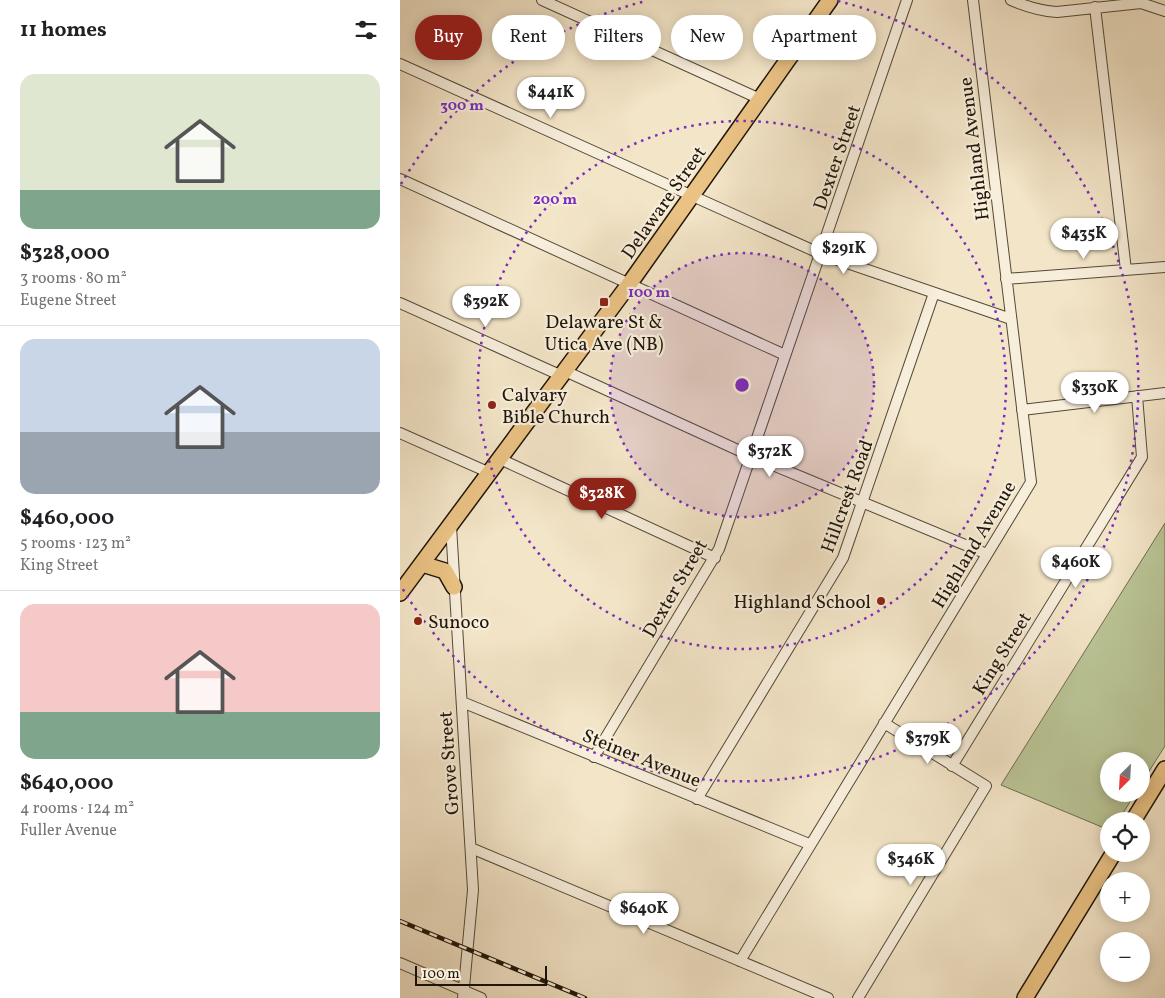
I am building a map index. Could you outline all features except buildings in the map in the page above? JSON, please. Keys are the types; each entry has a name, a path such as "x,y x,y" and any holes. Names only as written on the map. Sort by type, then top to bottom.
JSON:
{"main road":[{"name":"Delaware Street","path":"400,593 630,283 828,0"},
{"path":"422,564 445,571 454,587"},
{"path":"1139,812 1165,770"},
{"path":"1025,998 1108,862"}],"street":[{"path":"542,0 760,98"},
{"name":"Dexter Street","path":"594,756 715,558 907,0"},
{"name":"Highland Avenue","path":"740,961 809,844 1031,482 973,0"},
{"path":"1011,0 1045,11 1127,2 1141,3 1165,11"},
{"path":"1088,5 1126,270"},
{"path":"400,64 821,254 1011,318"},
{"path":"400,179 785,355"},
{"path":"1006,279 1165,267"},
{"name":"Hillcrest Road","path":"697,799 843,558 864,503 934,293"},
{"path":"400,303 751,456 987,554"},
{"path":"1022,410 1165,393"},
{"name":"King Street","path":"952,766 1142,457 1137,396"},
{"path":"400,433 490,473"},
{"path":"500,459 715,558"},
{"name":"Grove Street","path":"451,526 473,904 464,994"},
{"name":"Steiner Avenue","path":"462,702 809,844"},
{"path":"858,998 986,786 884,723"},
{"path":"471,848 828,998"},
{"path":"400,963 464,994 481,998"}],"green space":[{"path":"1165,523 1165,746 1150,770 1150,752 1100,752 1100,802 1130,802 1124,812 1100,812 1100,826 1001,785"}],"railway":[{"path":"400,921 585,998"}],"place":[{"name":"Delaware St & Utica Ave (NB)","path":"604,302"},
{"name":"Calvary Bible Church","path":"492,405"},
{"name":"Highland School","path":"881,601"},
{"name":"Sunoco","path":"418,621"}]}
